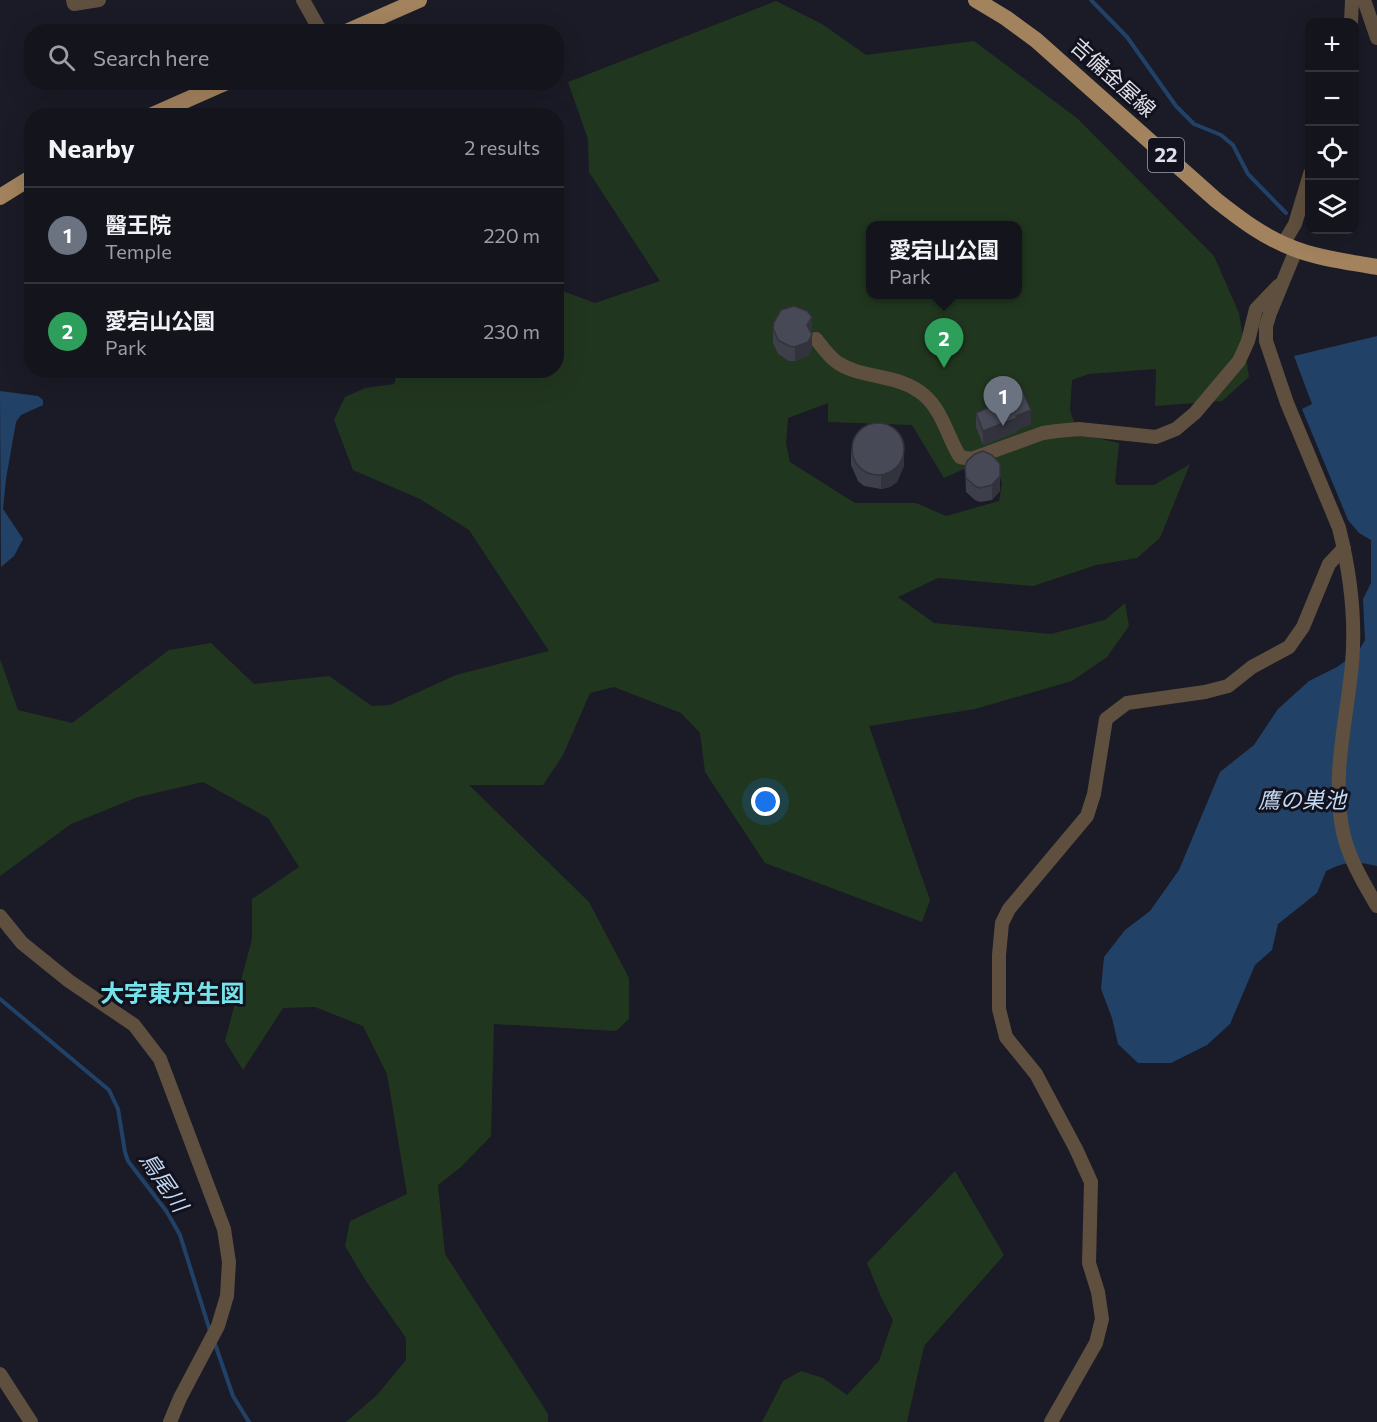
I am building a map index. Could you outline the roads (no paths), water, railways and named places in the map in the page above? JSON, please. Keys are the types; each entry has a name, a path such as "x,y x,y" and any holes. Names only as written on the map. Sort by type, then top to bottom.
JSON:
{"main road":[{"path":"364,24 419,0"},
{"name":"吉備金屋線","path":"976,0 1036,40 1223,206 1247,224 1289,247 1333,259 1377,267"},
{"path":"168,108 209,90"},
{"path":"0,197 24,182"}],"street":[{"path":"73,0 74,4 99,0"},
{"path":"303,0 316,24"},
{"path":"1351,18 1352,0"},
{"path":"1364,0 1377,38"},
{"path":"1308,180 1289,247 1289,268 1269,313 1266,341 1287,403 1339,528 1344,548 1354,637 1338,789 1343,832 1356,869 1377,906"},
{"path":"816,339 838,363 848,368 906,384 925,396 936,410 960,457 971,459 1043,433 1057,431 1079,429 1156,437 1168,433 1187,421 1222,384 1239,361 1248,341 1256,309 1278,286 1289,268"},
{"path":"1051,1422 1096,1343 1102,1319 1098,1292 1089,1263 1091,1182 1036,1074 1006,1037 999,1009 999,955 1002,923 1009,909 1087,816 1094,794 1106,719 1127,703 1205,692 1228,686 1252,667 1289,647 1302,627 1329,564 1344,548"},
{"path":"0,916 22,943 69,981 134,1025 160,1059 224,1230 229,1262 227,1296 218,1326 170,1422"},
{"path":"0,1374 32,1422"}],"water":[{"name":"鷹の巣池","path":"1377,336 1377,866 1351,863 1326,871 1317,893 1278,924 1272,950 1255,965 1230,1024 1207,1045 1171,1063 1138,1063 1118,1044 1112,1018 1101,989 1104,957 1125,930 1150,911 1179,870 1220,772 1254,745 1278,709 1309,681 1337,667 1358,652 1365,640 1363,599 1371,583 1371,540 1359,533 1348,520 1302,409 1312,404 1294,356"},
{"path":"0,391 38,396 43,400 43,405 21,415 16,422 3,509 23,539 14,556 1,567"}],"waterway":[{"path":"1091,0 1127,37 1176,106 1194,124 1221,135 1233,145 1248,174 1286,213"},
{"name":"鳥尾川","path":"0,999 109,1090 118,1109 128,1161 167,1212 180,1235 210,1331"},
{"name":"鳥尾川","path":"214,1341 233,1396 249,1422"}],"place":[{"name":"愛宕山公園","path":"944,368"},
{"name":"醫王院","path":"1003,426"}],"district":[{"name":"大字東丹生図","path":"172,994"}]}
